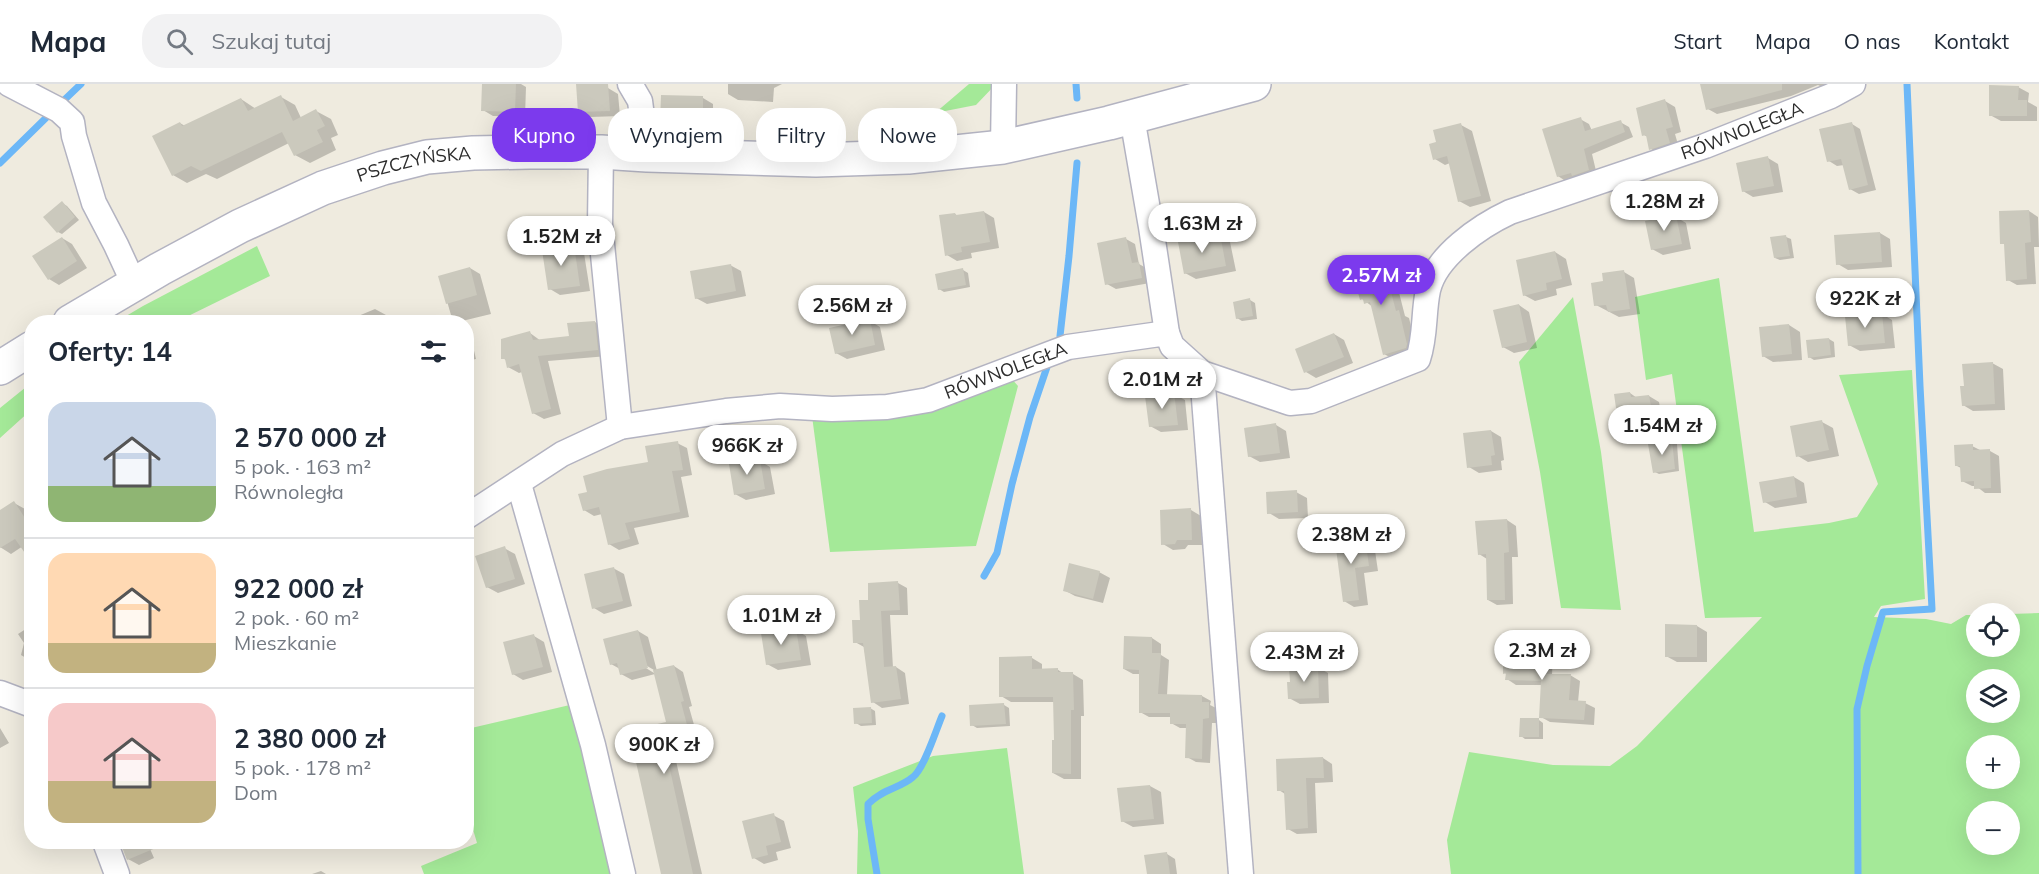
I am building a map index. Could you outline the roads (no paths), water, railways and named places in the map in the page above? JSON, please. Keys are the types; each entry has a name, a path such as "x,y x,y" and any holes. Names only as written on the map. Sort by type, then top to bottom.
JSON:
{"street":[{"path":"9,84 63,114 72,122 94,203 134,284"},
{"path":"630,84 640,101 641,108"},
{"path":"1003,147 1004,84"},
{"name":"PSZCZYŃSKA","path":"744,158 816,160 908,157 1003,147 1132,117 1254,84"},
{"name":"RÓWNOLEGŁA","path":"474,512 562,454 620,427 726,411 780,406 832,410 887,407 928,400 1068,347 1167,333 1172,346 1202,373 1290,403 1311,401 1418,359 1424,343 1428,290 1436,273 1455,248 1492,220 1706,146 1831,96 1853,84"},
{"path":"1132,117 1167,333"},
{"path":"601,152 600,224 620,427"},
{"name":"PSZCZYŃSKA","path":"82,315 240,226 323,188 383,168 427,157 473,153 608,152"},
{"path":"0,339 24,337"},
{"path":"0,368 24,353"},
{"path":"1202,373 1241,874"},
{"path":"519,484 593,745 623,874"},
{"path":"0,693 24,702"},
{"path":"108,849 117,874"}],"waterway":[{"path":"60,104 81,84"},
{"path":"1076,84 1077,98"},
{"path":"1858,874 1857,709 1867,666 1883,612 1932,609 1907,84"},
{"path":"0,163 52,112"},
{"path":"1060,336 1077,163"},
{"path":"984,576 997,553 1030,417 1048,364"},
{"path":"877,874 868,819 868,804 880,795 908,781 917,773 942,716"}]}
